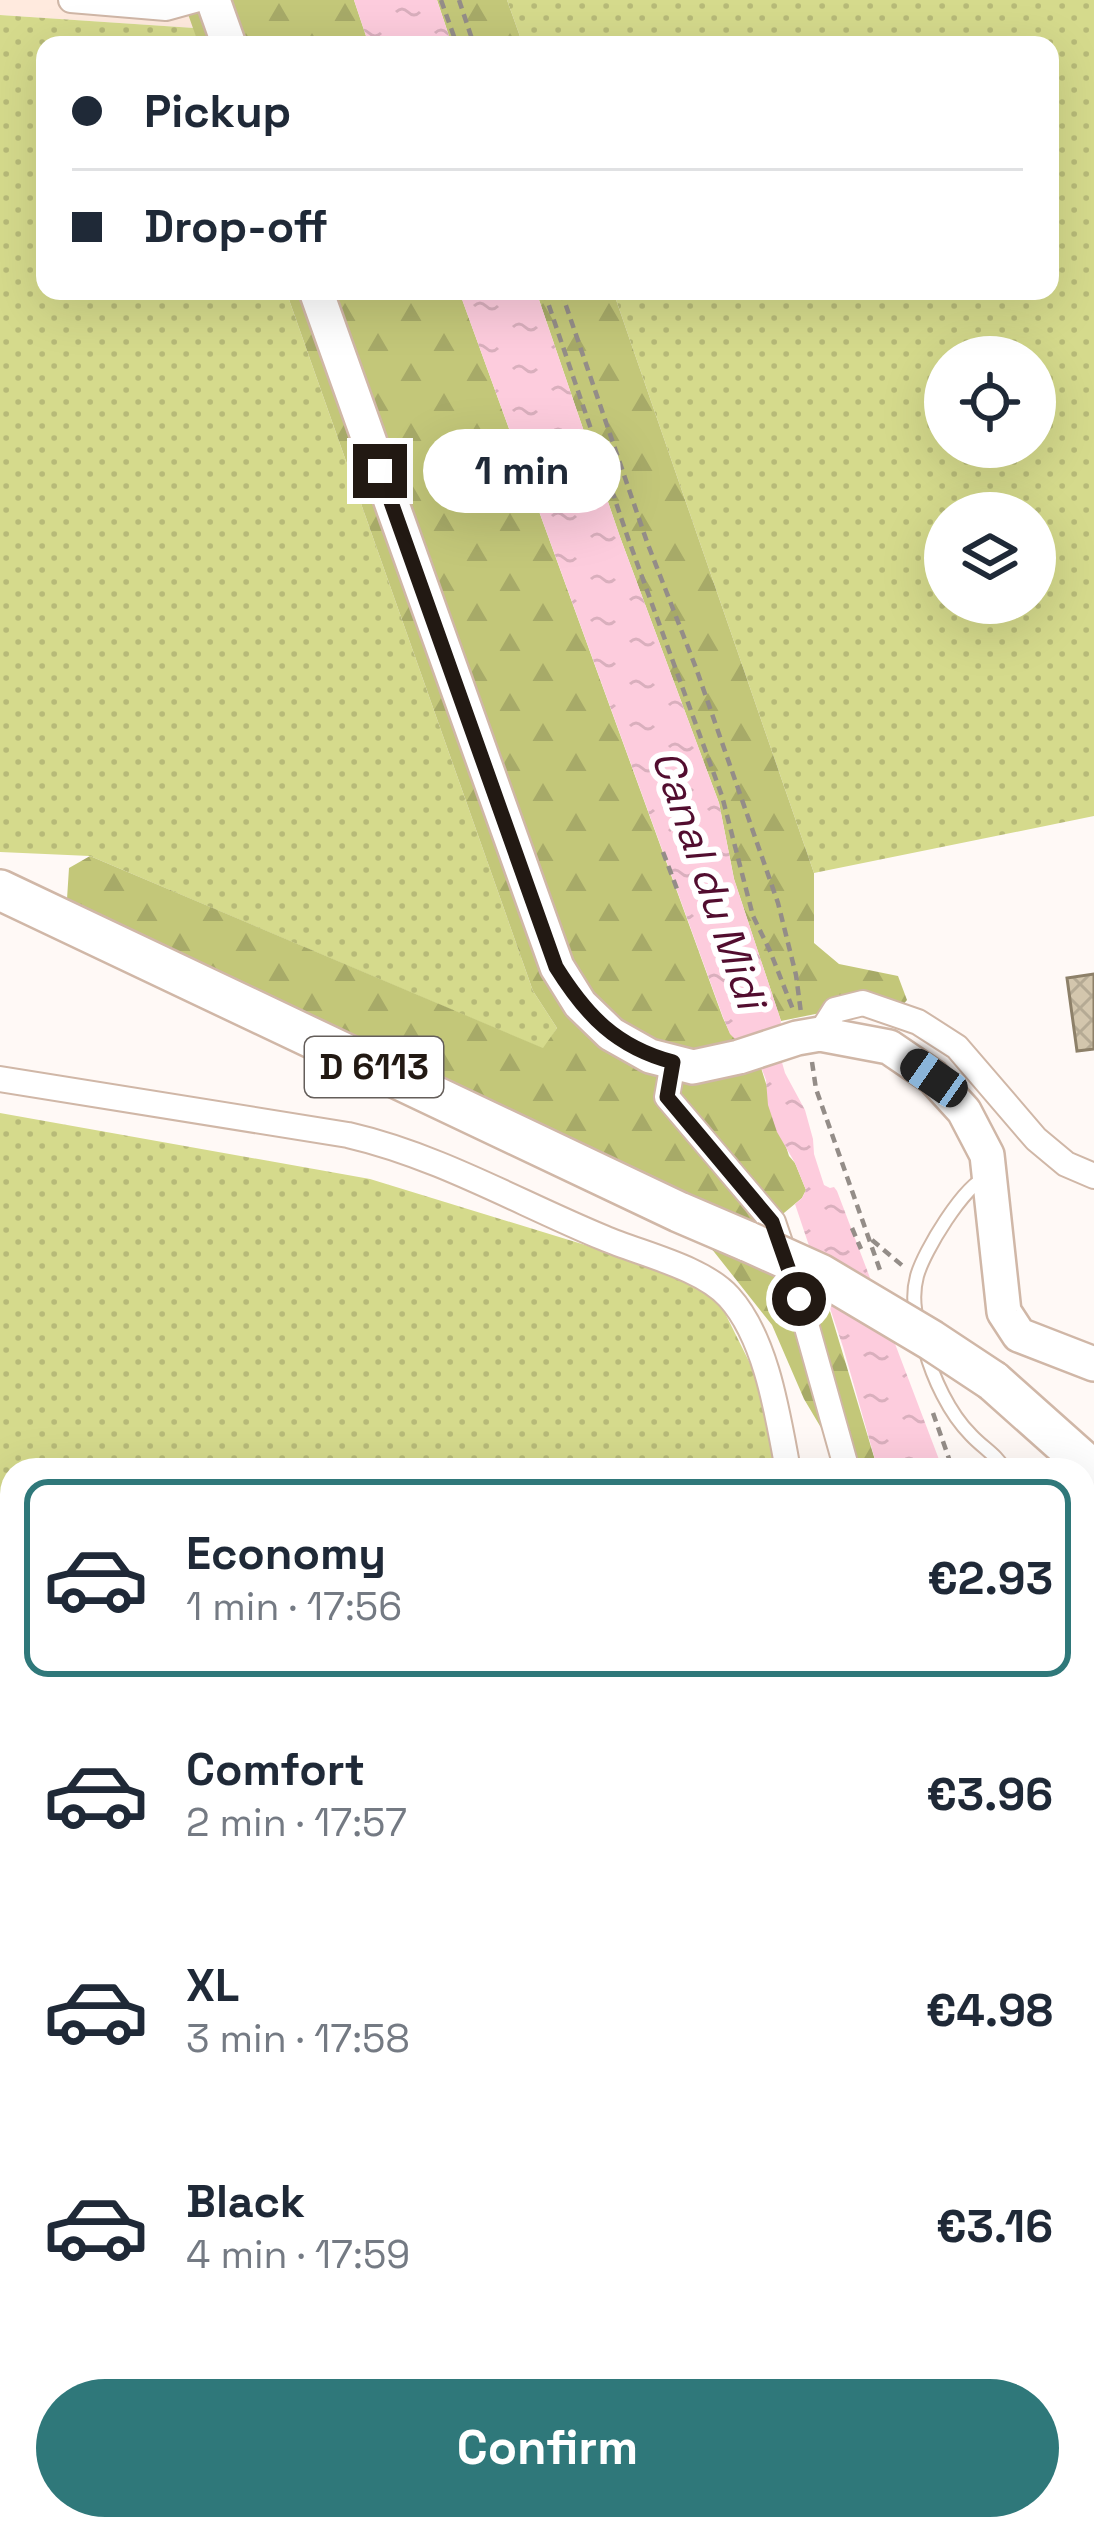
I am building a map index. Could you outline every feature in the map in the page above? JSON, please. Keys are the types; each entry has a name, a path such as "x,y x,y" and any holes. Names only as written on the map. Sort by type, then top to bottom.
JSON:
{"main road":[{"name":"D 6113","path":"0,890 679,1212 820,1274 992,1381 1080,1458"},
{"name":"D 6113","path":"1037,1418 1094,1450"}],"street":[{"path":"71,0 166,8 195,0"},
{"path":"213,0 226,36"},
{"path":"319,300 556,967 580,1004 611,1034 650,1056 693,1067 807,1036 889,1047 934,1078 964,1111 987,1155 1004,1312 1010,1325 1019,1335 1094,1364"},
{"path":"807,1036 835,1010 863,1003 918,1022 957,1047 1036,1139 1066,1164 1094,1176"},
{"path":"673,1062 667,1097 772,1222 844,1458"},
{"path":"0,1079 388,1144 686,1270 729,1297 743,1318 766,1368 786,1458"}],"lane":[{"path":"989,1176 975,1181 945,1224 917,1276 915,1312 932,1372 968,1433 998,1458"}],"path":[{"path":"441,0 454,36"},
{"path":"459,0 471,36"},
{"path":"547,300 722,796 753,916 807,1036"},
{"path":"564,300 778,903 817,1089 868,1236 917,1276"},
{"path":"663,852 677,889"},
{"path":"852,1228 861,1249"}],"shaded area":[{"path":"0,0 183,0 194,28 0,15"}],"green space":[{"path":"183,0 354,0 366,36 196,36"},
{"path":"437,0 507,0 520,36 449,36"},
{"path":"507,0 1094,0 1094,816 814,873 616,300 1059,300 1059,36 520,36"},
{"path":"0,15 194,28 196,36 36,36 36,300 289,300 533,991 557,1028 544,1049 90,856 0,852"},
{"path":"289,300 462,300 723,1018 730,1033 756,1052 789,1156 806,1190 749,1242 98,936 67,899 69,868 90,856 543,1048 557,1028 533,991"},
{"path":"539,300 616,300 814,873 814,943 839,964 898,976 907,1000 895,1014 835,1010 781,1021 734,879 719,803 620,537"},
{"path":"0,1113 370,1179 660,1268 718,1299 797,1458 0,1458"},
{"path":"711,1248 826,1298 874,1458 839,1458 804,1399 772,1325"}],"water":[{"path":"354,0 437,0 449,36 366,36"},
{"name":"Canal du Midi","path":"462,300 539,300 620,537 719,803 734,879 781,1021 774,1034 785,1073 805,1110 824,1185 837,1191 938,1458 875,1458 795,1204 806,1190 777,1132 766,1080 751,1041 737,1041 723,1017"}],"building":[{"path":"1094,974 1094,1049 1077,1051 1067,978"}],"route":[{"path":"380,471 556,967 580,1004 611,1034 650,1056 673,1062 667,1097 772,1222 799,1299"}]}
